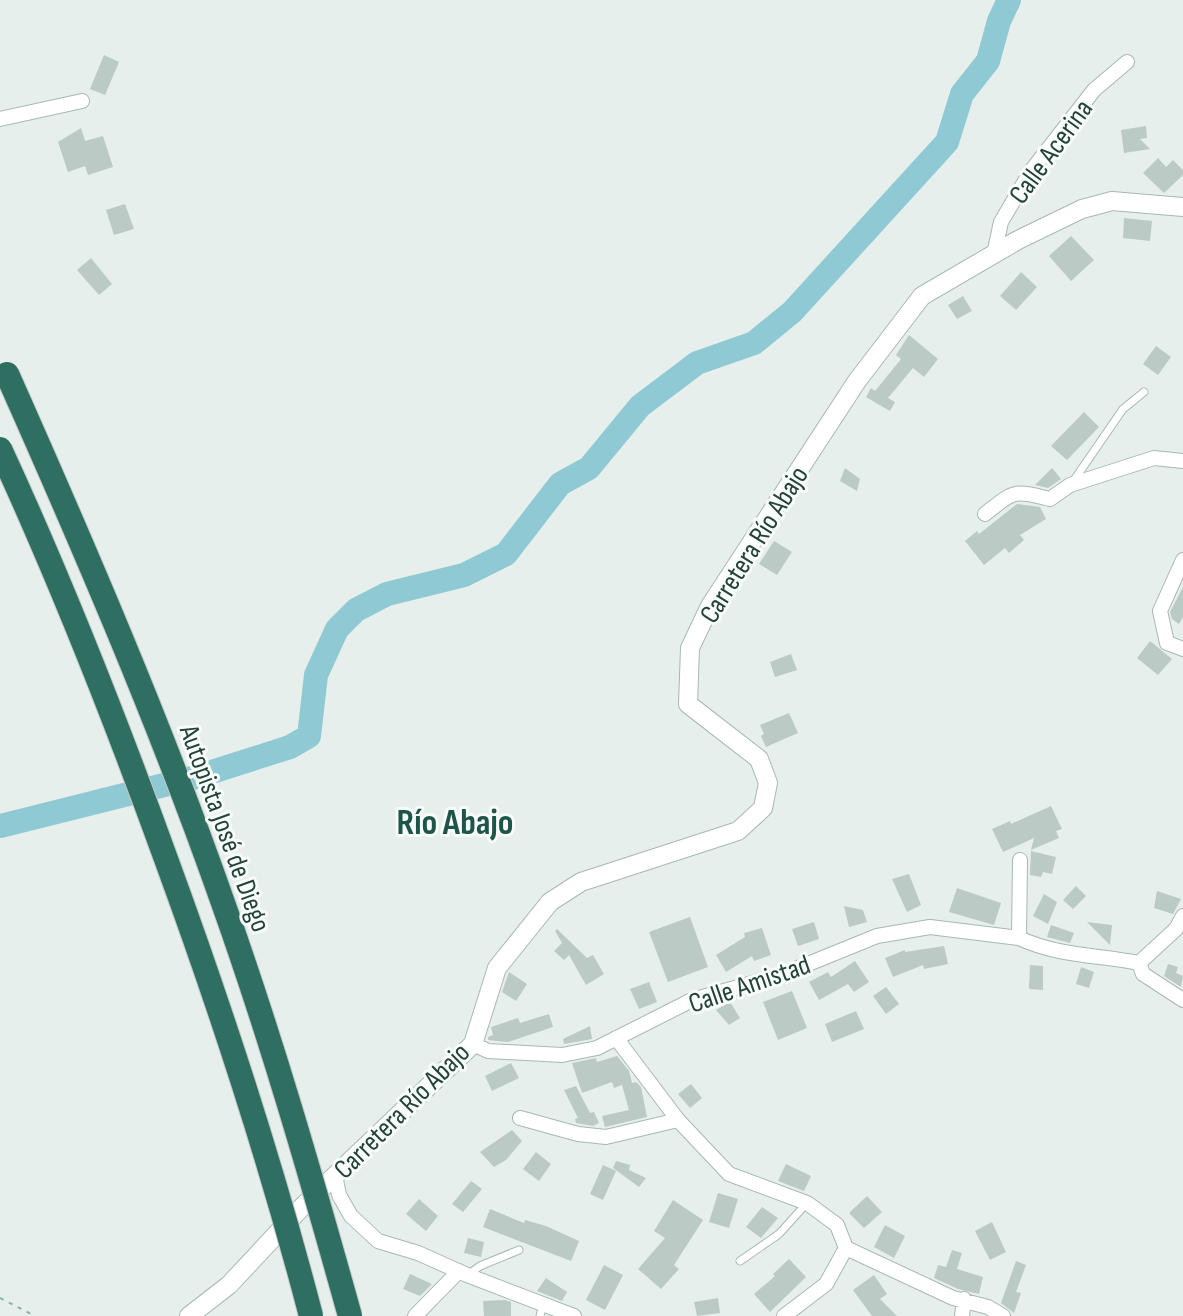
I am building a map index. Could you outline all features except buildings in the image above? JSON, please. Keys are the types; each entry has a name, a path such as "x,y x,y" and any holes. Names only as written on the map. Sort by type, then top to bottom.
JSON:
{"highway":[{"name":"Autopista José de Diego","path":"7,374 115,622 223,901 296,1125 350,1316"},
{"path":"0,449 101,686 173,876 251,1107 311,1316"}],"street":[{"name":"Calle Acerina","path":"994,254 1001,222 1031,171 1094,90 1127,62"},
{"path":"0,119 82,101"},
{"name":"Carretera Río Abajo","path":"189,1316 229,1285 335,1175 473,1044 497,968 550,902 581,882 738,831 763,808 768,783 759,759 688,704 690,648 710,606 857,381 922,296 994,254 1082,209 1112,201 1183,207"},
{"path":"985,514 1015,493 1026,492 1050,499 1070,485 1154,458 1183,461"},
{"path":"1183,560 1160,611 1167,643 1183,649"},
{"path":"1020,860 1025,941"},
{"path":"1183,916 1176,929 1139,963 1143,974 1183,1000"},
{"name":"Calle Amistad","path":"473,1044 488,1051 562,1055 597,1048 692,1000 781,975 877,936 930,927 1139,963"},
{"path":"616,1038 678,1120 729,1174 807,1203 837,1225 846,1248 953,1298 988,1307 1003,1316"},
{"path":"520,1118 578,1134 606,1137 678,1120"},
{"path":"335,1175 339,1195 351,1216 378,1241 418,1253 542,1310 574,1316"},
{"path":"785,1316 826,1284 846,1248"},
{"path":"415,1316 463,1273"},
{"path":"962,1316 964,1299"}],"lane":[{"path":"1070,485 1123,409 1144,392"},
{"path":"740,1261 779,1234 807,1203"},
{"path":"463,1273 519,1250"}],"path":[{"path":"0,1298 35,1316"}],"waterway":[{"path":"0,826 196,777 290,747 309,736 316,675 337,629 356,610 387,594 464,575 506,554 560,484 589,468 640,406 697,363 754,343 792,312 947,142 962,94 988,61 999,21 1009,0"}],"district":[{"name":"Río Abajo","path":"455,821"}]}
